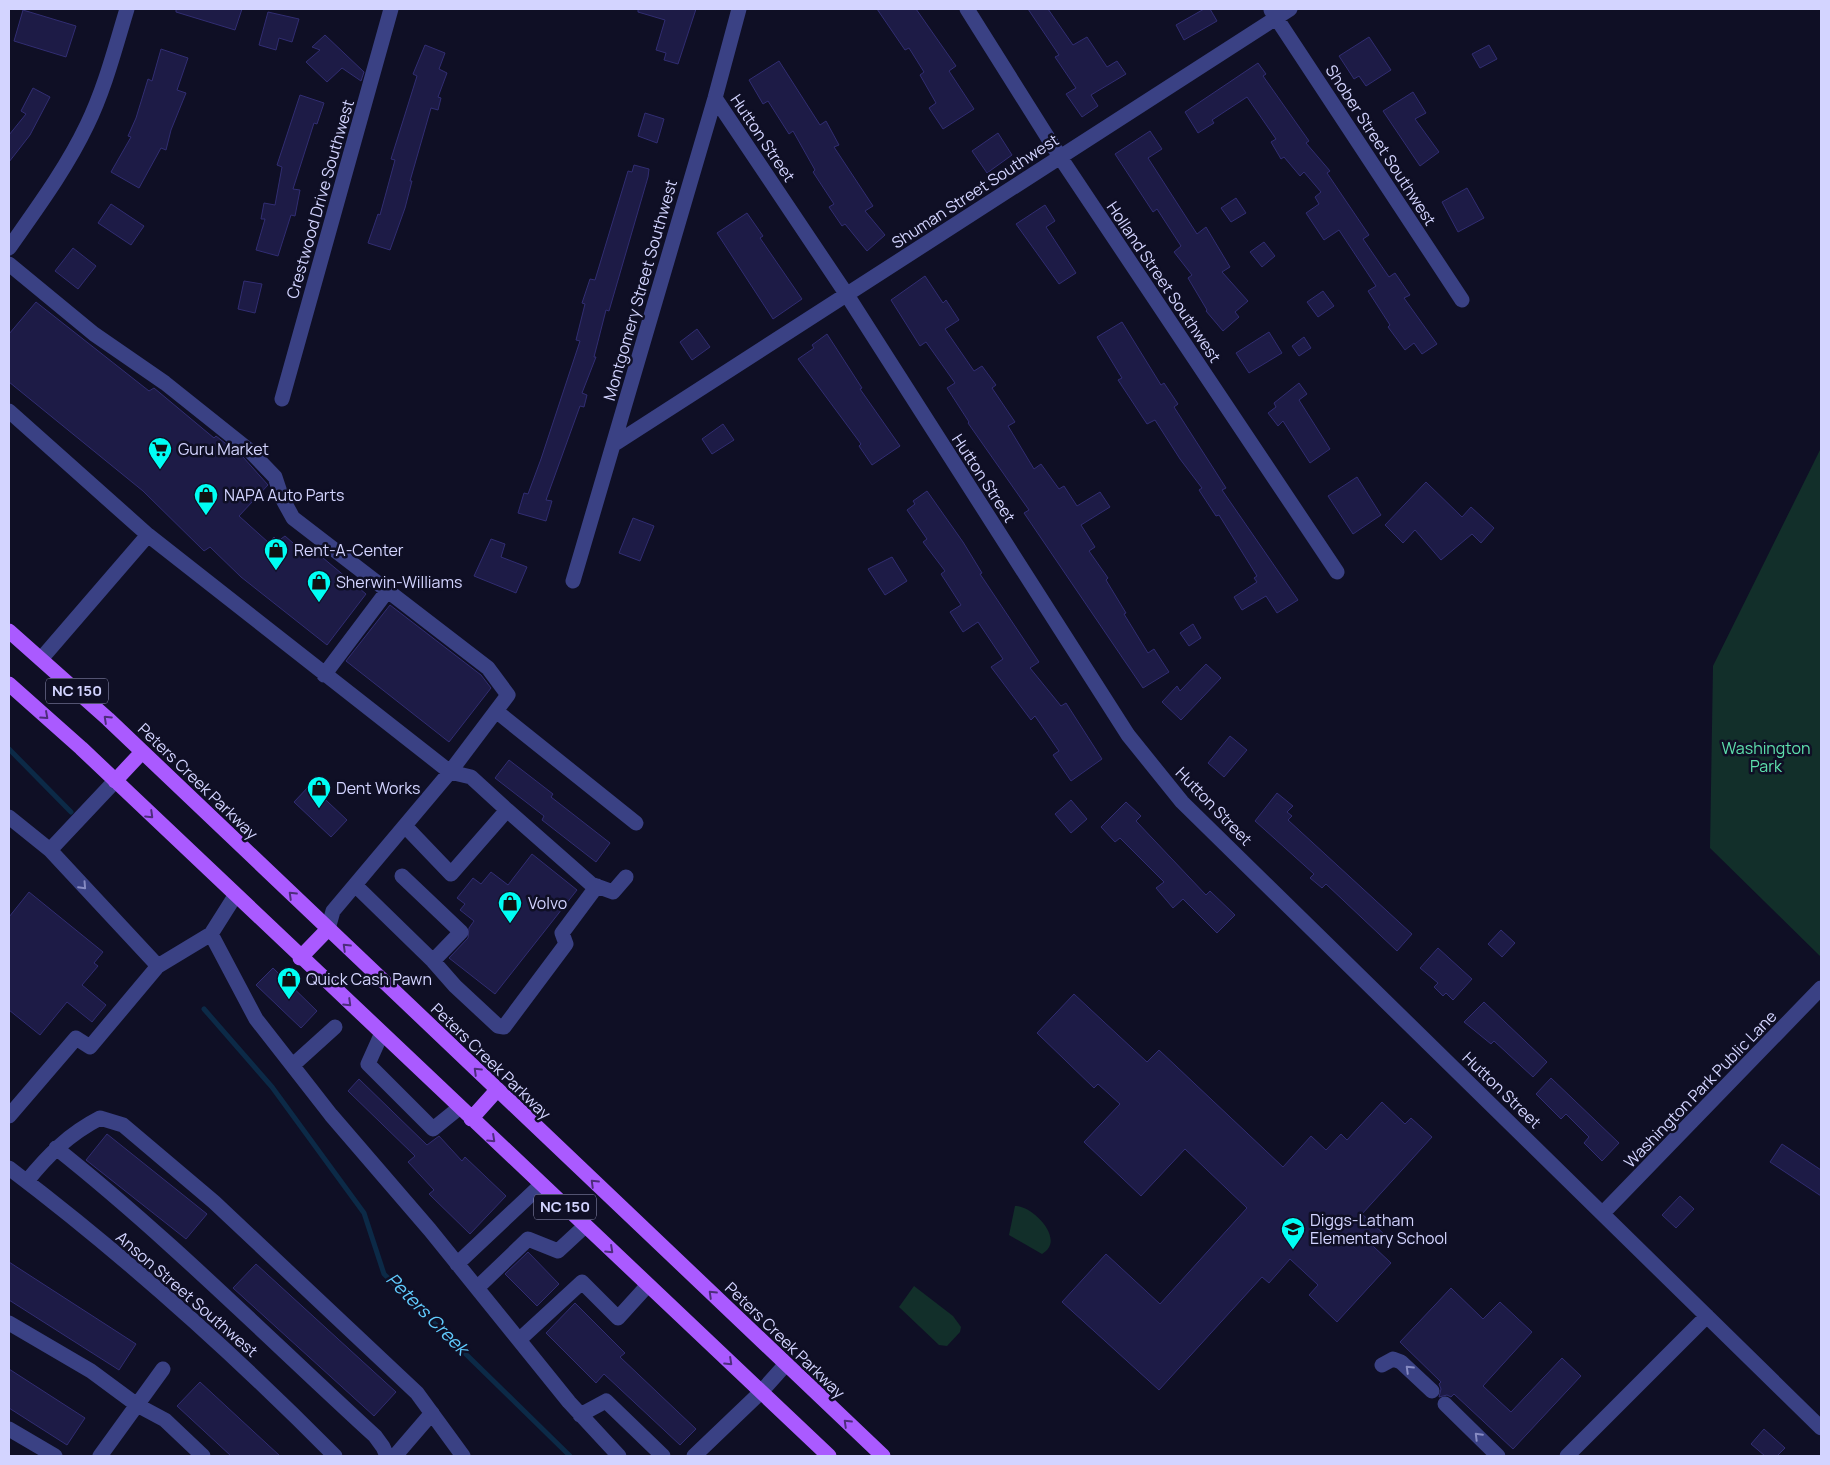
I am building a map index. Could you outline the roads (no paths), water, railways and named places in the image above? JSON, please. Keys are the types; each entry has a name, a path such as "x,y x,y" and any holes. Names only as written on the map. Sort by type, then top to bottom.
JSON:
{"main road":[{"name":"Peters Creek Parkway","path":"9,631 142,752 883,1456"},
{"name":"NC 150","path":"9,684 115,781 381,1035 829,1456"},
{"path":"115,781 142,752"},
{"path":"300,958 328,929"},
{"path":"470,1119 497,1090"}],"street":[{"path":"9,248 61,173 87,126 102,89 127,9"},
{"name":"Crestwood Drive Southwest","path":"282,399 391,9"},
{"name":"Montgomery Street Southwest","path":"573,580 740,9"},
{"name":"Holland Street Southwest","path":"967,9 1060,157 1336,572"},
{"name":"Shuman Street Southwest","path":"613,445 1060,157 1273,13 1290,9"},
{"name":"Shober Street Southwest","path":"1273,13 1462,300"},
{"name":"Hutton Street","path":"715,98 847,295 1128,735 1182,802 1821,1428"},
{"path":"9,264 94,334 165,382 229,432 275,477 282,498 294,518 488,668 508,695 450,772 334,911 328,929"},
{"path":"9,412 148,535 450,772 471,777 591,884 614,892 626,877"},
{"path":"41,659 148,535"},
{"path":"324,675 388,590"},
{"path":"496,711 636,823"},
{"path":"50,850 115,781"},
{"path":"405,826 451,874 507,810"},
{"path":"9,817 50,850 158,966"},
{"path":"402,876 461,932 434,961"},
{"path":"355,884 434,961 455,986 498,1026 504,1027 566,944 562,933 597,886"},
{"path":"9,1116 76,1038 90,1047 158,966 211,934 235,896"},
{"path":"211,934 256,1019 331,1115 457,1264 580,1415 618,1456"},
{"name":"Washington Park Public Lane","path":"1603,1213 1821,988"},
{"path":"293,1065 335,1027"},
{"path":"381,1035 368,1064 433,1129 459,1108"},
{"path":"27,1182 47,1155 80,1128 100,1118 123,1125 222,1209 417,1393 463,1456"},
{"path":"56,1148 134,1212 239,1308 374,1436 383,1447 387,1456"},
{"name":"Anson Street Southwest","path":"9,1168 64,1209 263,1383 334,1456"},
{"path":"457,1264 541,1185"},
{"path":"476,1288 528,1239 558,1251 585,1226"},
{"path":"519,1340 582,1282 618,1318 648,1286"},
{"path":"1567,1456 1707,1316"},
{"path":"9,1323 91,1371 137,1405 165,1420 203,1456"},
{"path":"1382,1365 1393,1360 1401,1362 1432,1391"},
{"path":"694,1456 761,1392 786,1364"},
{"path":"100,1456 163,1369"},
{"path":"580,1415 606,1401 663,1456"},
{"path":"1445,1404 1498,1456"},
{"path":"395,1456 432,1413"},
{"path":"9,1429 55,1456"}],"waterway":[{"name":"Peters Creek","path":"9,749 71,812"},
{"name":"Peters Creek","path":"204,1009 272,1087 364,1213 384,1274 570,1456"}],"place":[{"name":"Guru Market","path":"160,470"},
{"name":"NAPA Auto Parts","path":"206,516"},
{"name":"Rent-A-Center","path":"276,571"},
{"name":"Sherwin-Williams","path":"319,603"},
{"name":"Dent Works","path":"319,809"},
{"name":"Volvo","path":"510,924"},
{"name":"Quick Cash Pawn","path":"289,1000"},
{"name":"Diggs-Latham Elementary School","path":"1293,1250"}],"park label":[{"name":"Washington Park","path":"1766,757"}]}
